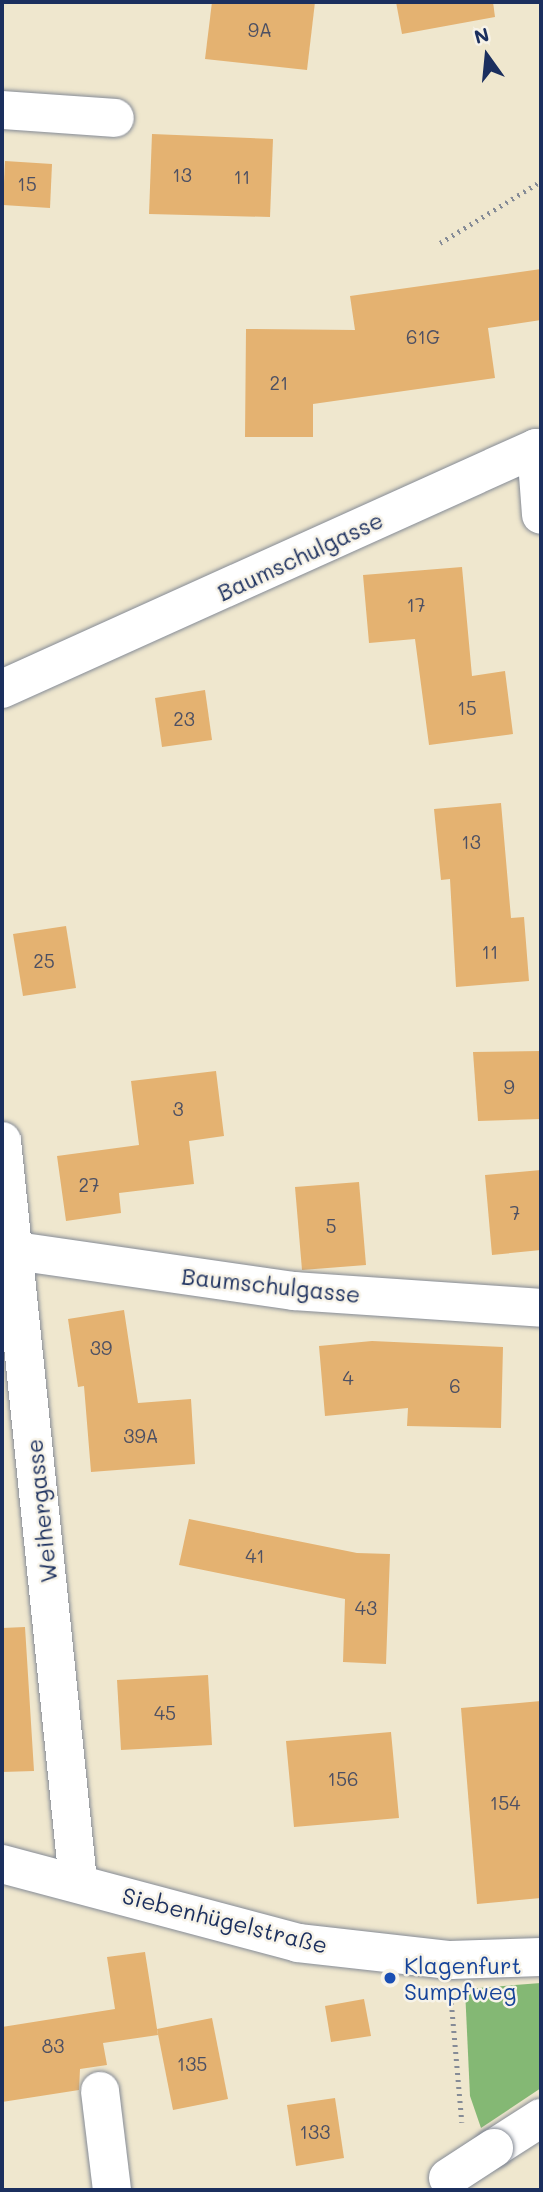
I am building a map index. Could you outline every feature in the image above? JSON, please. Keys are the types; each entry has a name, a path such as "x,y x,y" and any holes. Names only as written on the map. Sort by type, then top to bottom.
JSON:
{"street":[{"path":"2,110 115,118"},
{"name":"Baumschulgasse","path":"2,689 536,448 541,516"},
{"name":"Weihergasse","path":"2,1141 8,1251 78,1881"},
{"name":"Baumschulgasse","path":"8,1251 295,1291 541,1308"},
{"name":"Siebenhügelstraße","path":"2,1864 78,1881 299,1943 450,1960 541,1957"},
{"path":"100,2091 112,2190"},
{"path":"439,2184 480,2142 541,2118"}],"path":[{"path":"440,243 541,181"},
{"path":"450,1960 453,2068 480,2142"}],"green space":[{"path":"541,1983 541,2088 481,2128 470,2096 465,1989"}],"building":[{"path":"212,2 315,2 307,70 205,59"},
{"path":"396,2 493,2 495,17 402,34"},
{"path":"152,134 273,139 270,217 149,214"},
{"path":"5,161 52,164 50,208 3,205"},
{"path":"541,269 541,320 488,328 495,378 313,404 313,437 245,437 246,329 355,330 350,296"},
{"path":"462,567 472,676 505,671 513,734 429,745 415,639 369,643 363,575"},
{"path":"205,690 212,740 162,747 155,698"},
{"path":"501,803 511,918 524,917 529,981 456,987 450,879 441,880 434,809"},
{"path":"66,926 76,988 23,996 13,934"},
{"path":"541,1051 541,1119 478,1121 473,1052"},
{"path":"216,1071 224,1136 189,1141 194,1184 119,1193 121,1213 66,1221 57,1156 139,1145 131,1081"},
{"path":"541,1170 541,1250 492,1255 485,1175"},
{"path":"359,1182 366,1265 302,1270 295,1187"},
{"path":"124,1310 138,1403 191,1399 195,1464 91,1472 84,1386 78,1387 68,1319"},
{"path":"372,1341 503,1347 501,1428 407,1426 408,1408 325,1416 319,1346"},
{"path":"189,1519 357,1553 390,1554 386,1664 343,1662 345,1599 179,1565"},
{"path":"25,1627 34,1771 2,1772 2,1628"},
{"path":"208,1675 212,1745 121,1750 117,1680"},
{"path":"541,1701 541,1898 477,1904 461,1708"},
{"path":"391,1732 399,1818 294,1827 286,1741"},
{"path":"145,1952 158,2035 103,2043 107,2065 80,2069 79,2090 2,2102 2,2027 115,2009 107,1957"},
{"path":"364,1999 371,2036 331,2042 325,2006"},
{"path":"212,2018 228,2099 173,2110 157,2029"},
{"path":"335,2098 344,2158 296,2166 287,2105"}],"place":[{"name":"Klagenfurt Sumpfweg","path":"390,1978"}]}
